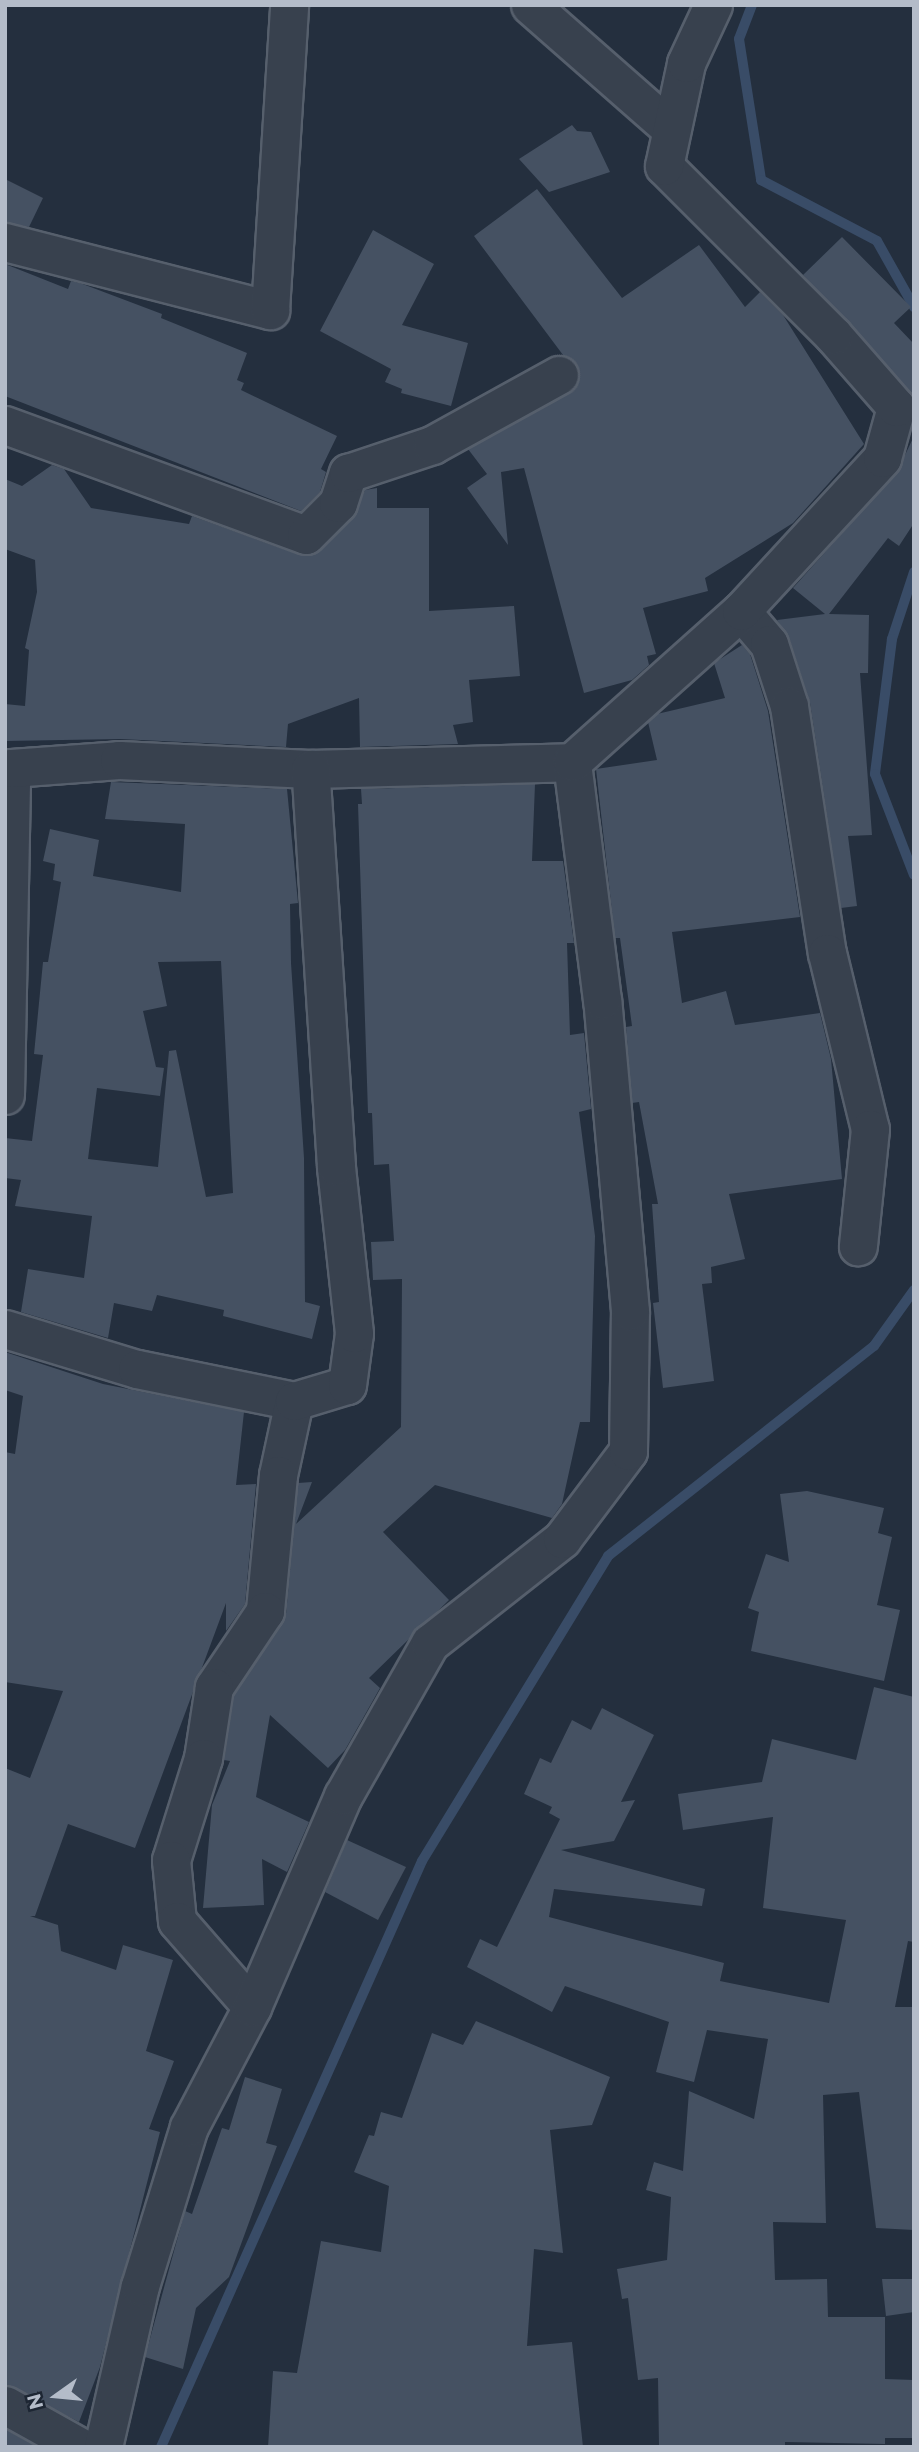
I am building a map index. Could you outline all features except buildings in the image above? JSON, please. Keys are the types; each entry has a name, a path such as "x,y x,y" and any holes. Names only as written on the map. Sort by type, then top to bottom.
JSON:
{"street":[{"path":"5,242 270,310 289,5"},
{"path":"530,5 671,129"},
{"path":"5,1095 8,768 119,760 310,769 572,762 741,611 882,458 896,407 833,335 664,166 686,63 713,5"},
{"path":"5,425 306,535 338,503 348,473 432,445 559,375"},
{"path":"741,611 769,644 789,706 827,953 870,1129 858,1246"},
{"path":"103,2447 140,2286 189,2127 252,2007 343,1796 430,1643 562,1539 628,1451 629,1298 602,1000 572,762"},
{"path":"5,1329 137,1369 294,1401 347,1385 354,1333 336,1166 310,769"},
{"path":"252,2007 177,1921 171,1860 203,1758 214,1687 265,1611 278,1475 294,1401"},
{"path":"5,2405 80,2447"}],"waterway":[{"path":"752,5 739,39 761,180 877,241 914,307"},
{"path":"914,572 892,639 875,774 914,875"},
{"path":"161,2447 422,1861 608,1556 874,1346 914,1290"}]}
